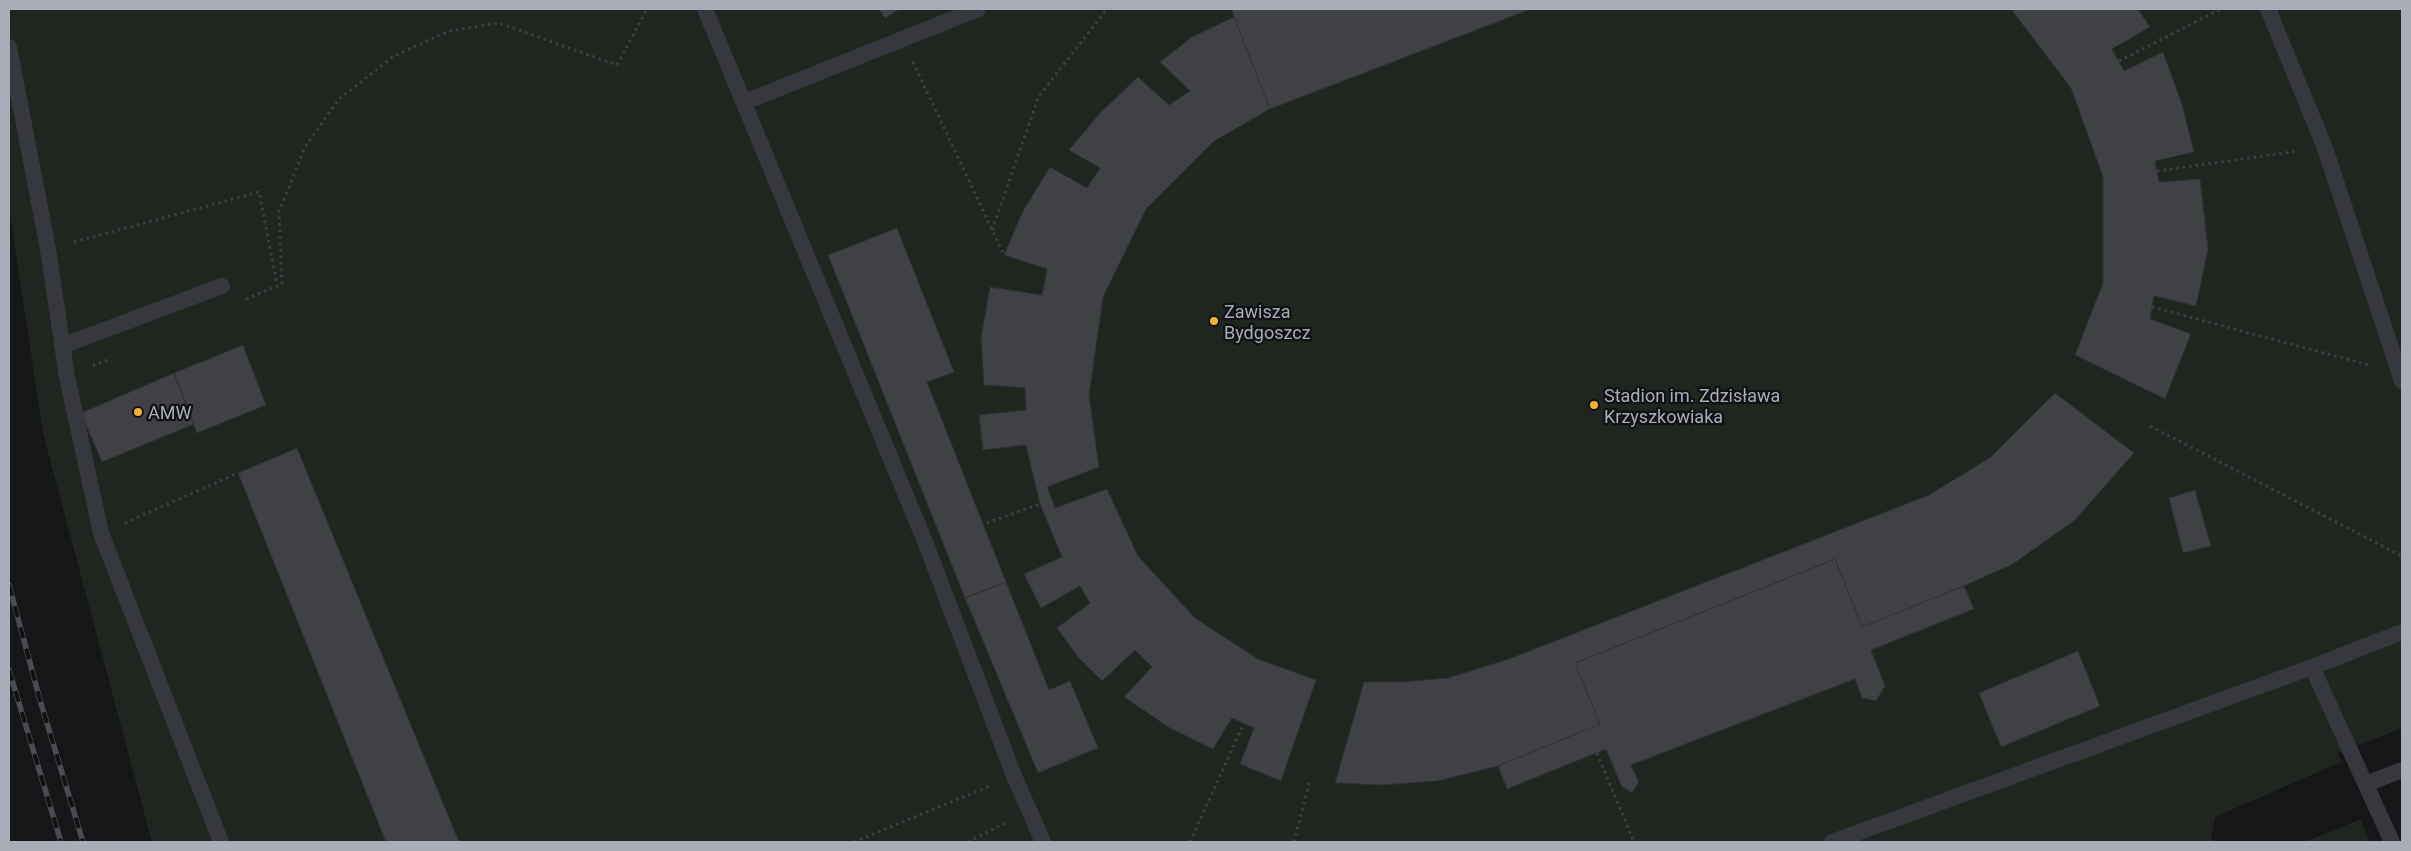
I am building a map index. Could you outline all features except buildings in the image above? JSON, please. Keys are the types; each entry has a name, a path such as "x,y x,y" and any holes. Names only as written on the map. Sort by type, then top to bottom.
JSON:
{"lane":[{"path":"705,9 926,544 1014,776 1043,842"},
{"path":"745,102 978,9"},
{"path":"2268,9 2324,148 2401,377"},
{"path":"9,47 48,249 67,377 101,533 221,842"},
{"path":"62,346 222,286"},
{"path":"1832,842 2312,667 2402,632"},
{"path":"2312,667 2391,838"},
{"path":"2366,784 2402,770"}],"path":[{"path":"244,300 277,284 282,284 279,212 305,147 339,99 394,56 449,31 499,23 618,65 647,9"},
{"path":"992,230 1039,96 1107,9"},
{"path":"2119,61 2222,9"},
{"path":"902,39 1004,256"},
{"path":"2157,171 2324,148"},
{"path":"48,249 259,192 277,284"},
{"path":"2152,307 2401,377"},
{"path":"67,377 111,358"},
{"path":"2150,426 2402,556"},
{"path":"101,533 238,473"},
{"path":"926,544 1040,504"},
{"path":"1190,842 1244,723"},
{"path":"1597,753 1634,842"},
{"path":"854,842 1014,776"},
{"path":"1294,842 1310,780"},
{"path":"968,842 1028,811"}],"shaded area":[{"name":"Zawisza Bydgoszcz","path":"9,9 2402,9 2402,728 2338,753 2341,762 2215,817 2211,836 2213,842 152,842 43,433 9,208"},
{"path":"2361,819 2370,842 2304,842"}],"railway":[{"path":"9,585 40,700 83,842"},
{"path":"9,670 61,842"}],"place":[{"name":"Zawisza Bydgoszcz","path":"1214,321"},
{"name":"Stadion im. Zdzisława Krzyszkowiaka","path":"1594,405"},
{"name":"AMW","path":"138,412"}]}
